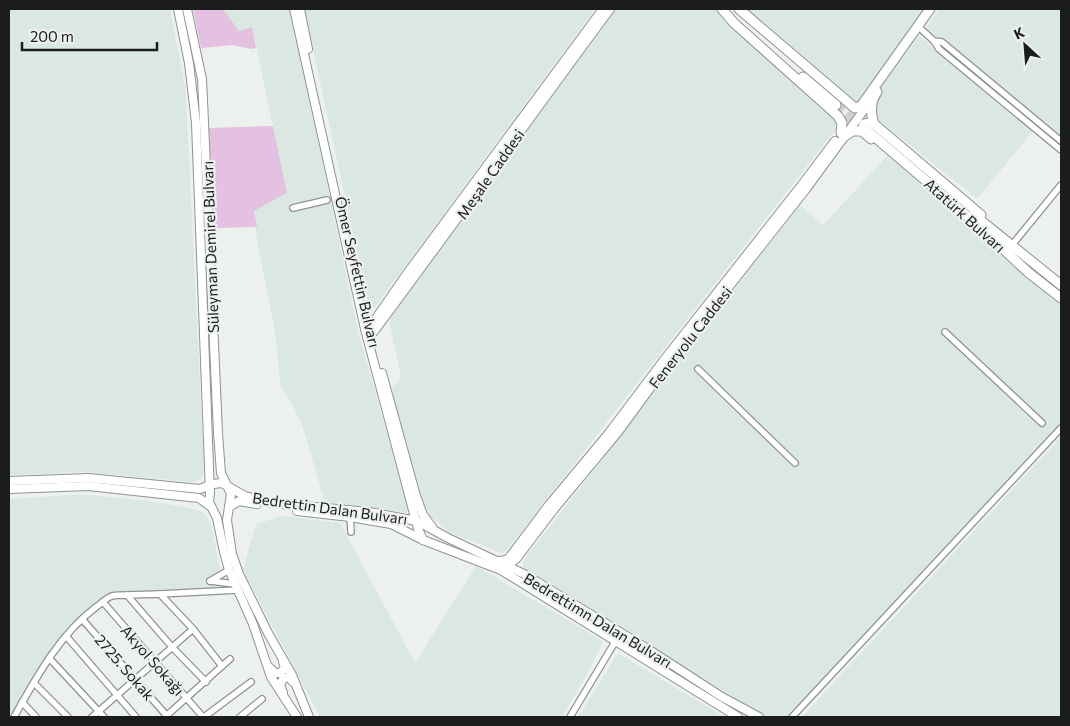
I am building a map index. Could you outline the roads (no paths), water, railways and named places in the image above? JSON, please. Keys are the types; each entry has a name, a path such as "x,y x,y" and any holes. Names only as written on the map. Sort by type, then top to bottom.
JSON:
{"main road":[{"name":"Süleyman Demirel Bulvarı","path":"178,9 189,63 196,123 210,485 209,502 216,515 229,570 253,624 265,661 274,682 297,717"},
{"name":"Süleyman Demirel Bulvarı","path":"187,9 202,86 220,466 224,481 228,485 231,494 227,520 230,544 239,574 292,675 309,717"},
{"name":"Ömer Seyfettin Bulvarı","path":"294,9 368,332 418,529 424,540"},
{"name":"Ömer Seyfettin Bulvarı","path":"300,9 368,332 413,489 423,515 433,529"},
{"name":"Meşale Caddesi","path":"368,332 406,275 603,9"},
{"name":"Meşale Caddesi","path":"368,332 461,215 610,9"},
{"path":"722,9 842,104 850,108 844,116 838,116"},
{"path":"722,9 734,23 838,116 842,123 843,134 869,129 937,176 982,217 990,232"},
{"path":"733,9 842,104 855,108 861,106 930,9"},
{"path":"739,9 842,104"},
{"path":"869,129 873,98 936,9"},
{"name":"Feneryolu Caddesi","path":"499,561 509,558 801,186 873,98"},
{"name":"Feneryolu Caddesi","path":"504,568 517,557 618,432 668,364 789,214 861,106"},
{"path":"869,129 925,188 967,222 990,232"},
{"name":"Atatürk Bulvarı","path":"990,232 1012,245 1061,285"},
{"name":"Atatürk Bulvarı","path":"990,232 1029,273 1061,298"},
{"path":"9,481 88,478 200,489 220,483 228,485"},
{"name":"Bedrettin Dalan Bulvarı","path":"228,485 245,496 272,502 369,512 417,521 433,529"},
{"path":"9,489 88,486 199,498 210,506"},
{"name":"Bedrettin Dalan Bulvarı","path":"229,507 239,501 244,501 286,509 350,517 391,524 424,540"},
{"path":"424,540 431,540 434,537 433,529"},
{"name":"Bedrettimn Dalan Bulvarı","path":"433,529 499,561 504,568 615,642 738,717"},
{"path":"444,548 439,540 445,536"},
{"name":"Bedrettimn Dalan Bulvarı","path":"424,540 524,574 651,651 722,697 759,717"},
{"path":"517,557 516,562 519,571 524,574"},
{"path":"265,661 272,671 277,674 281,673 285,667 280,655"},
{"path":"285,699 280,685 283,679 291,678 299,693"}],"street":[{"path":"922,30 934,40 939,49 1002,99 1061,150"},
{"path":"934,40 942,42 1061,141"},
{"path":"1012,245 1061,185"},
{"path":"293,208 326,200"},
{"path":"945,332 1042,423"},
{"path":"698,369 795,463"},
{"path":"792,717 1061,428"},
{"path":"350,517 351,532"},
{"path":"229,570 210,581 237,587"},
{"path":"14,717 34,683 66,636 82,619 110,597 237,587"},
{"path":"160,594 193,629 222,666"},
{"path":"127,595 172,647 206,682"},
{"name":"Akyol Sokağı","path":"103,602 203,717"},
{"name":"2725. Sokak","path":"82,619 136,679 166,716"},
{"path":"92,717 193,629"},
{"path":"66,636 136,717"},
{"path":"570,717 615,642"},
{"path":"50,659 104,717"},
{"path":"166,716 230,659"},
{"path":"203,717 251,682"},
{"path":"34,683 68,717"},
{"path":"240,717 262,699"},
{"path":"22,702 36,717"}],"tunnel":[{"path":"836,105 861,126"}]}
